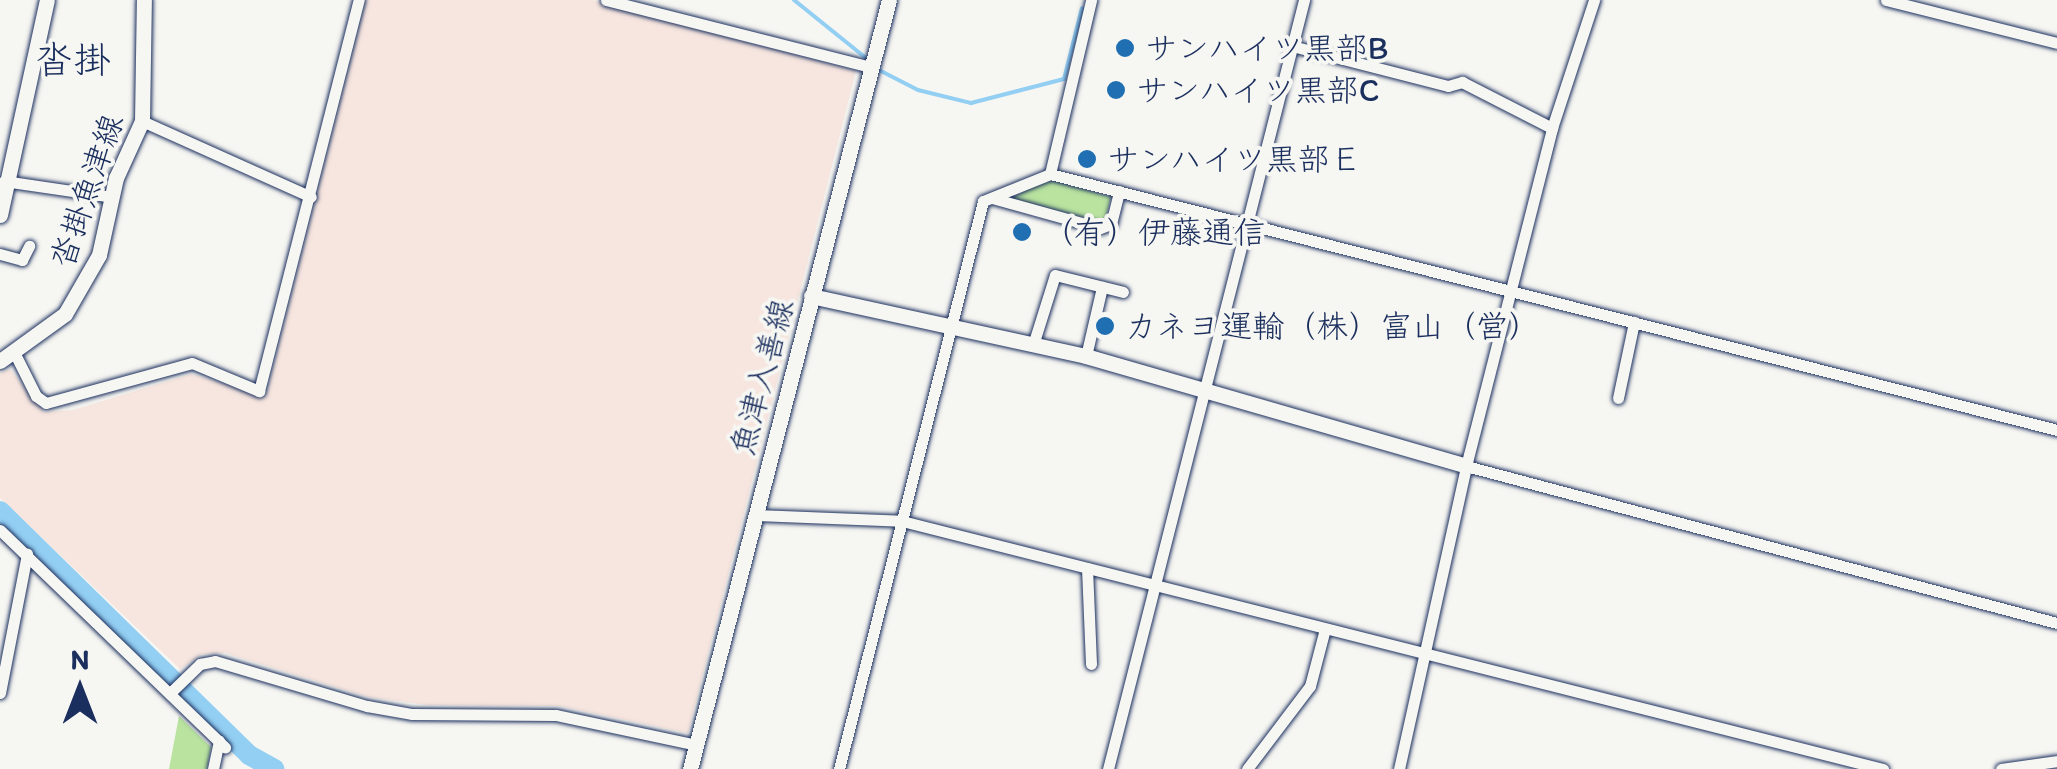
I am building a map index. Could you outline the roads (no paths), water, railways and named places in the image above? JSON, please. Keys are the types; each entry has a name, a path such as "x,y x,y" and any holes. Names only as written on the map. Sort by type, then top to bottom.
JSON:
{"main road":[{"path":"0,215 4,181 47,0"},
{"name":"沓掛魚津線","path":"8,357 83,290 100,255 112,198 142,121 144,0"},
{"name":"魚津入善線","path":"690,769 889,0"},
{"path":"811,296 1086,356 1466,466"}],"street":[{"path":"8,357 36,396 46,402 192,363 259,392 359,0"},
{"path":"606,0 871,66"},
{"path":"1050,174 1091,0"},
{"path":"1108,769 1304,0"},
{"path":"1399,769 1420,652 1466,466 1552,128 1594,0"},
{"path":"1886,0 2057,43"},
{"path":"1292,46 1448,86 1462,82 1552,128"},
{"path":"142,121 311,197"},
{"path":"839,769 983,200 1050,174 2057,430"},
{"path":"4,181 112,198"},
{"path":"992,198 1100,228 1110,224 1119,191"},
{"path":"0,254 22,260 28,246"},
{"path":"1033,344 1051,278 1123,292"},
{"path":"1086,356 1102,286"},
{"path":"1618,398 1634,322"},
{"path":"1466,466 2057,622"},
{"path":"755,515 902,520 1875,768"},
{"path":"0,530 222,744 214,769"},
{"path":"0,692 27,554"},
{"path":"1087,568 1091,664"},
{"path":"1247,769 1310,686 1326,628"},
{"path":"170,693 200,664 215,660 366,706 412,714 556,716 696,746"},
{"path":"2001,769 2057,761"}],"waterway":[{"path":"794,0 867,59"},
{"path":"877,69 918,90 971,103 1064,79 1082,8"},
{"path":"0,511 249,755 274,769"}],"place":[{"name":"サンハイツ黒部B","path":"1125,48"},
{"name":"サンハイツ黒部C","path":"1116,90"},
{"name":"サンハイツ黒部Ｅ","path":"1087,159"},
{"name":"（有）伊藤通信","path":"1022,232"},
{"name":"カネヨ運輸（株）富山（営）","path":"1105,326"}],"district":[{"name":"沓掛","path":"73,61"}]}
